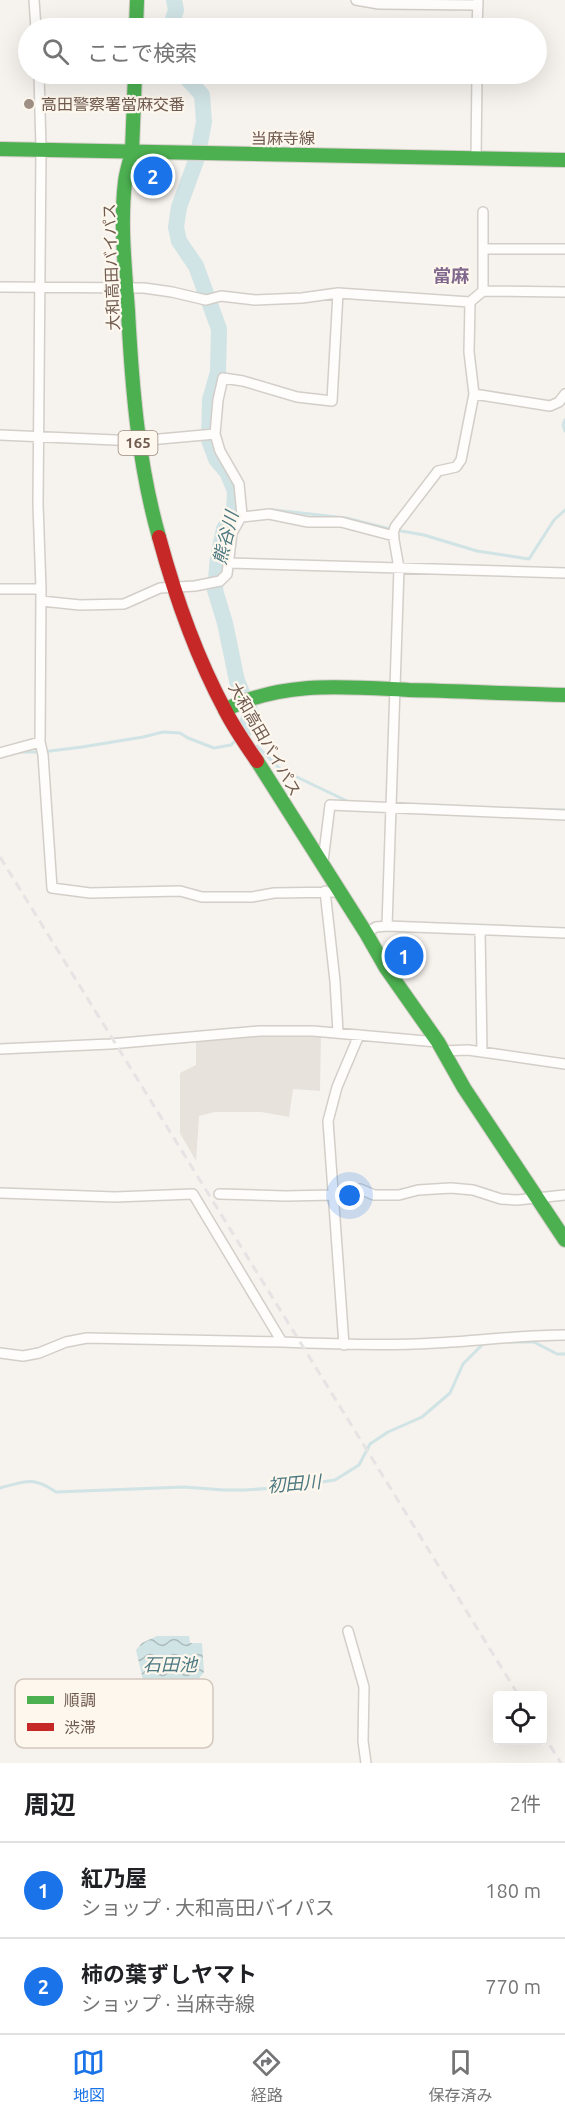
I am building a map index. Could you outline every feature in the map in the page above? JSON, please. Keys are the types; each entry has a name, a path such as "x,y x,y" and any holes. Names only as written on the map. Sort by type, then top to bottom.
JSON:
{"main road":[{"path":"136,18 137,0"},
{"name":"大和高田バイパス","path":"135,84 132,151 125,182 124,222 131,369 138,441 148,502 173,587 196,646 231,710 245,743 323,866 332,891 366,933 386,968 441,1047 464,1088 565,1240"},
{"name":"当麻寺線","path":"0,149 565,160"},
{"path":"231,710 270,692 312,688 565,695"}],"street":[{"path":"34,0 35,18"},
{"path":"356,0 379,4 478,2 477,18"},
{"path":"39,84 40,742 43,755 52,888 90,893 180,891 202,897 242,897 274,893 332,891 338,1032"},
{"path":"476,159 477,84"},
{"path":"483,212 483,291"},
{"path":"483,249 565,249"},
{"path":"0,286 127,288 172,292 209,299 221,297 255,300 302,298 338,293 470,302 483,291 565,292"},
{"path":"40,601 80,605 124,604 160,588 195,586 220,581 227,574 232,533 242,513 239,484 210,434 223,378 243,381 297,397 332,401 338,293"},
{"path":"387,926 399,568 394,533 438,471 456,467 461,460 474,394 469,352 470,302"},
{"path":"474,394 550,406 559,402 565,394"},
{"path":"0,435 138,441 210,434"},
{"path":"242,513 269,514 308,522 341,522 394,533"},
{"path":"228,563 565,573"},
{"path":"0,589 41,589"},
{"path":"0,753 40,742"},
{"path":"323,866 330,805 565,815"},
{"path":"366,933 376,927 387,926 565,933"},
{"path":"480,930 482,1052"},
{"path":"0,1048 110,1044 260,1031 338,1032 565,1064"},
{"path":"344,1345 328,1121 337,1087 359,1035"},
{"path":"219,1194 334,1195 360,1189 374,1195 399,1195 418,1190 451,1188 473,1190 501,1199 517,1200 565,1195"},
{"path":"0,1193 116,1197 193,1194 282,1342"},
{"path":"0,1353 23,1356 39,1353 66,1342 87,1338 344,1345 436,1343 565,1335"},
{"path":"348,1631 364,1687 363,1741 366,1763"}],"shaded area":[{"path":"321,1033 320,1091 293,1089 289,1117 261,1112 215,1112 199,1116 196,1161 180,1133 180,1073 196,1065 196,1039"}],"water":[{"name":"石田池","path":"157,1636 189,1636 190,1643 202,1643 204,1672 200,1679 143,1679 136,1650 142,1643"}],"waterway":[{"name":"熊谷川","path":"173,18 176,10 174,0"},
{"name":"熊谷川","path":"192,84 202,95 204,122 197,158 179,207 176,227 179,241 196,266 219,329 218,372 210,400 209,440 216,459 227,472 235,491 234,513 224,529 218,557 215,590 225,623 237,681 251,713 243,733"},
{"path":"565,420 563,425 565,431"},
{"path":"234,513 274,510 346,518 424,535 477,551 529,559 554,520 565,510"},
{"name":"熊谷川","path":"18,752 42,752 82,747 163,732 180,733 214,748 231,745 235,741"},
{"path":"257,746 280,769 347,801"},
{"path":"528,809 565,810"},
{"name":"初田川","path":"0,1488 29,1481 56,1492 184,1487 245,1490 335,1480 359,1465 370,1444 388,1432 422,1417 450,1393 463,1364 485,1342"},
{"name":"初田川","path":"510,1342 534,1342 557,1354 565,1354"}],"railway":[{"path":"0,857 516,1691"},
{"path":"547,1741 561,1763"}],"traffic: fast":[{"path":"136,18 137,0"},
{"path":"132,151 135,84"},
{"path":"0,149 565,160"},
{"path":"132,151 126,178 123,214 132,368 141,453 159,537"},
{"path":"225,710 247,700 269,694 315,688 565,695"},
{"path":"257,761 386,968 438,1042 464,1088 565,1240"}],"traffic: jam":[{"path":"159,537 179,603 214,689 257,761"}],"place":[{"name":"高田警察署當麻交番","path":"29,104"},
{"name":"柿の葉ずしヤマト","path":"153,176"},
{"name":"紅乃屋","path":"404,956"}],"district":[{"name":"當麻","path":"451,276"}]}
